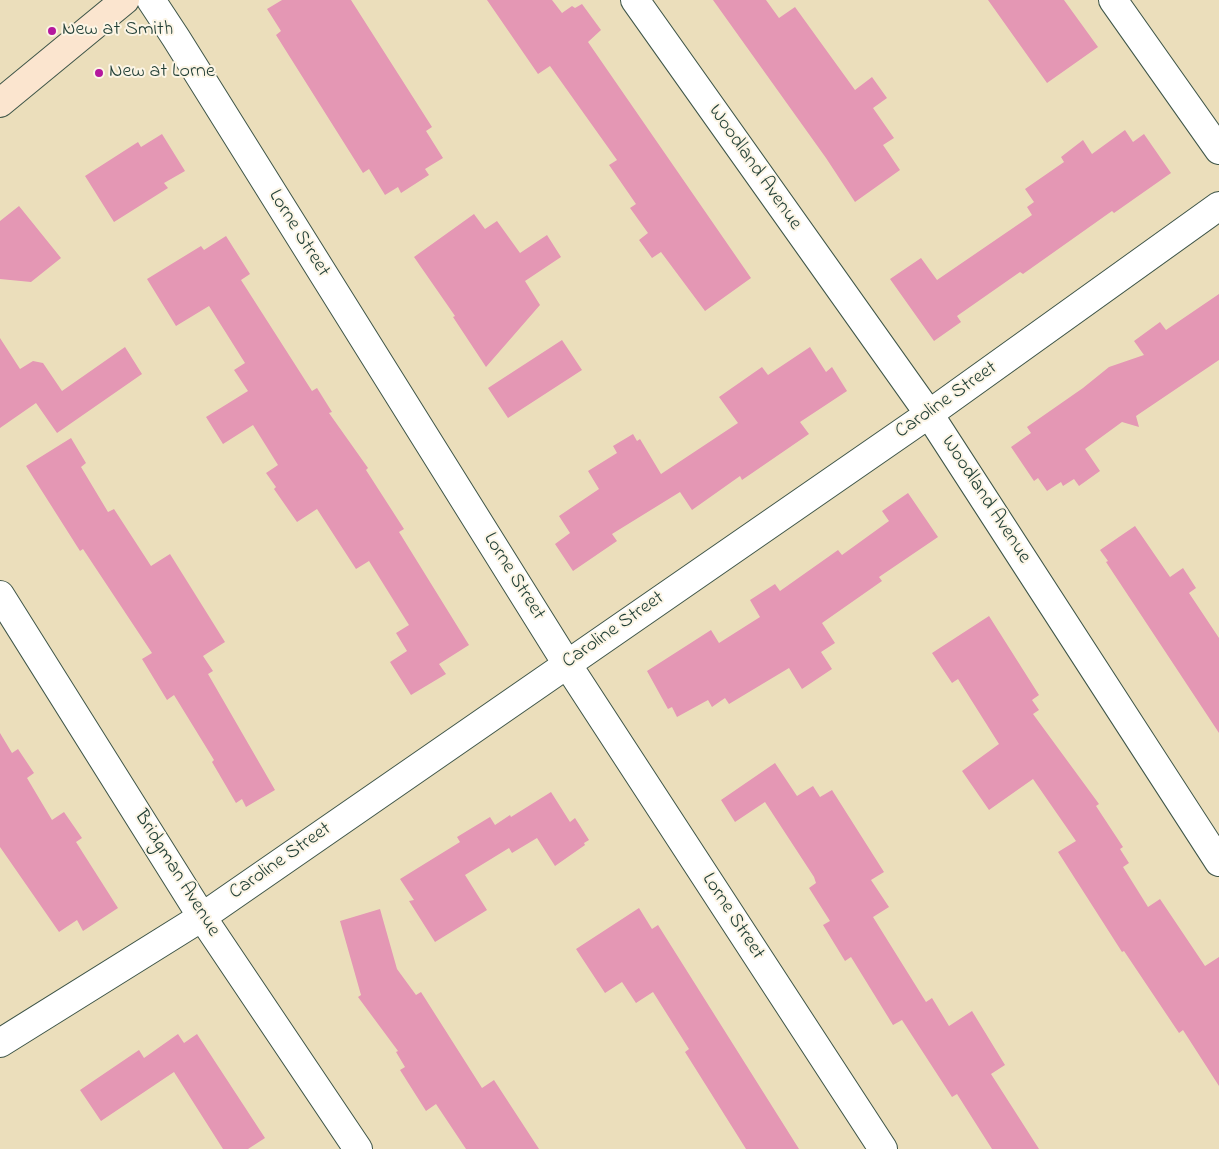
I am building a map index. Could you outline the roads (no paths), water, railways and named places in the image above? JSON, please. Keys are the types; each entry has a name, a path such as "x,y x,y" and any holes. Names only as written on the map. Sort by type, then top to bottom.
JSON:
{"main road":[{"path":"1,101 125,0"}],"street":[{"name":"Lorne Street","path":"150,0 176,38 567,664 883,1149"},
{"name":"Woodland Avenue","path":"635,0 929,414 1219,862"},
{"path":"1113,0 1219,150"},
{"name":"Caroline Street","path":"0,1043 202,917 929,414 1219,206"},
{"name":"Bridgman Avenue","path":"0,595 202,917 358,1149"}],"place":[{"name":"New at Smith","path":"52,31"},
{"name":"New at Lorne","path":"99,73"}]}
